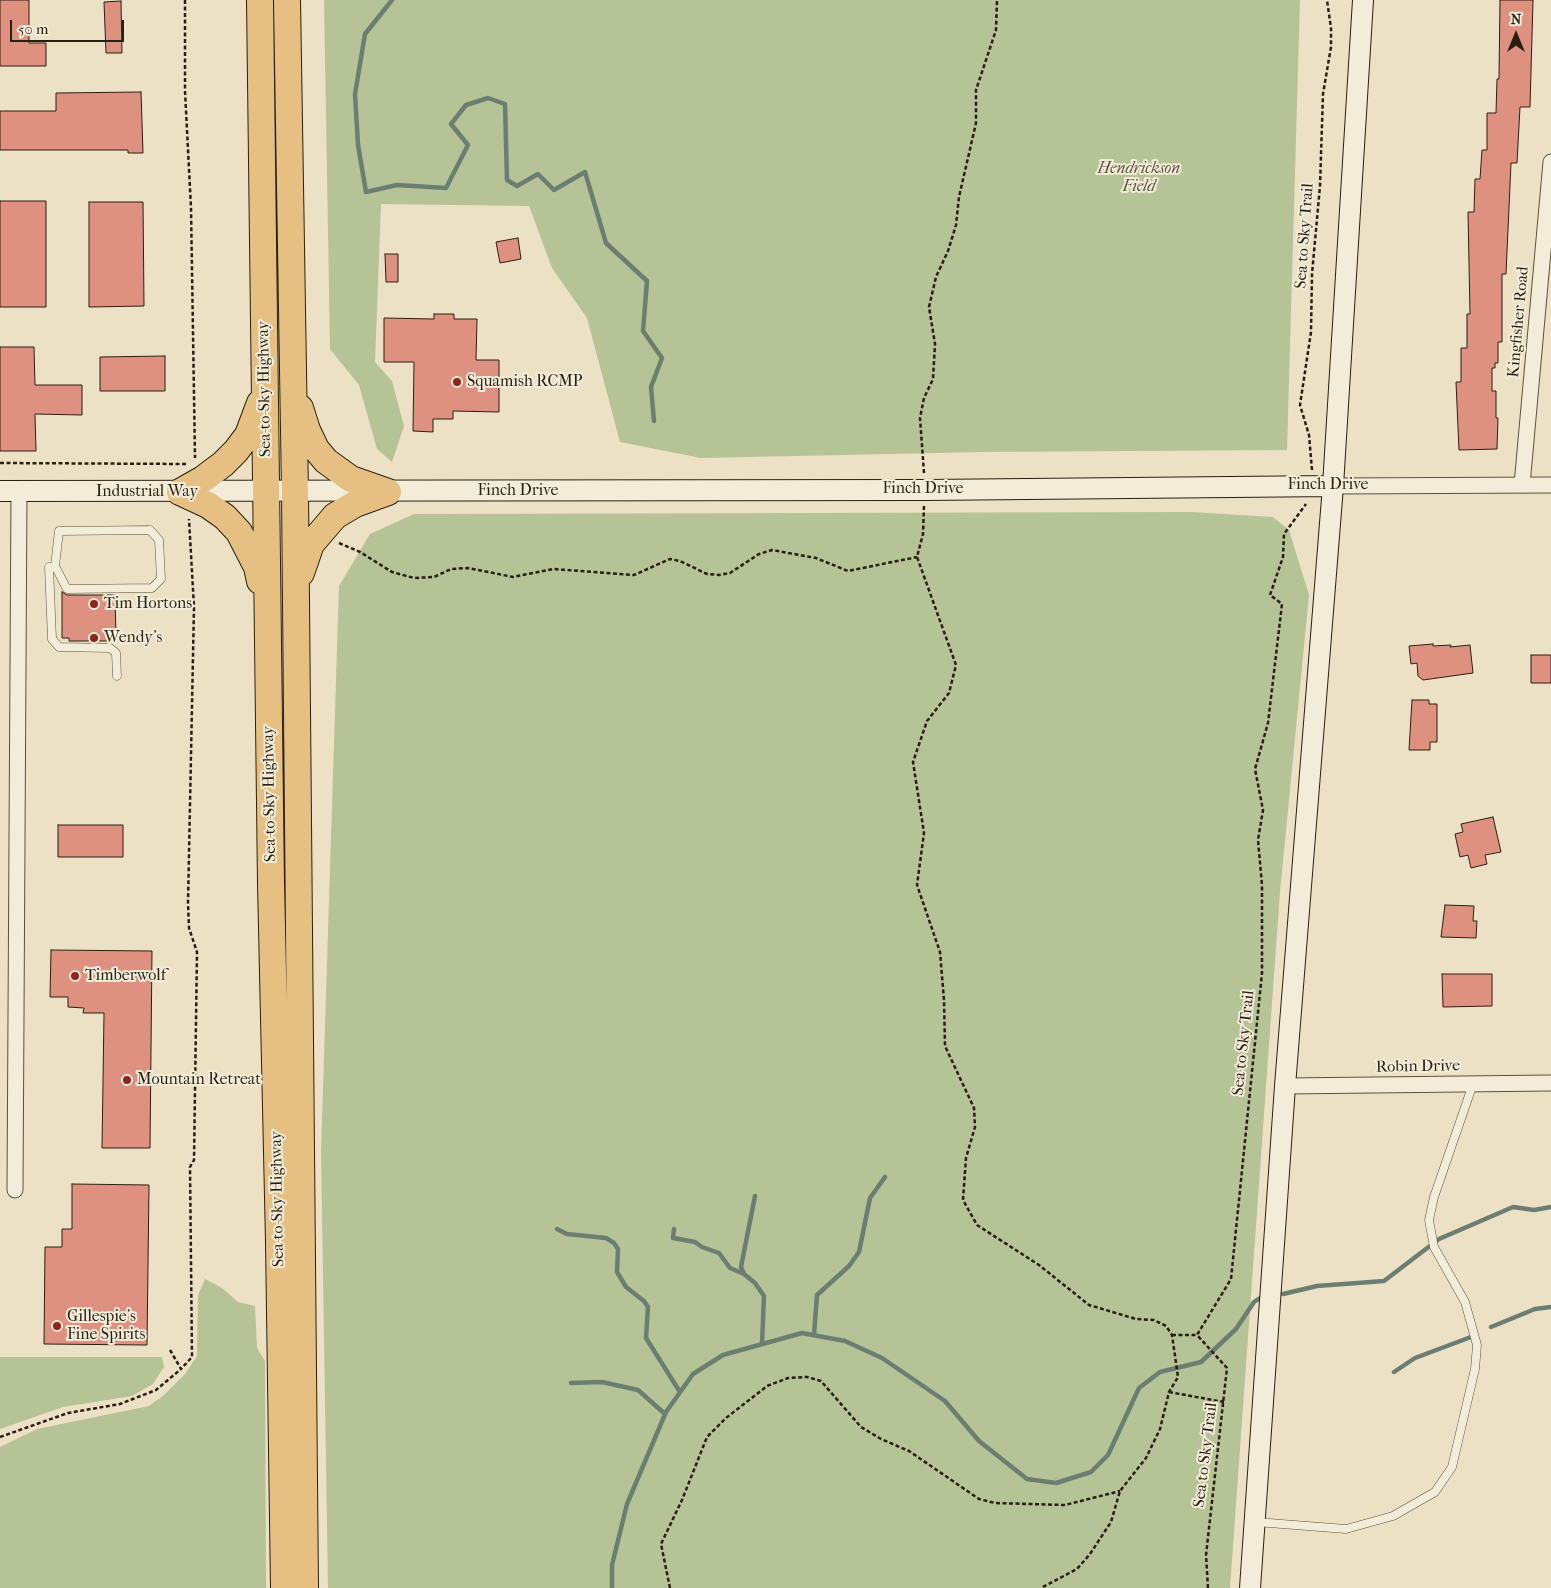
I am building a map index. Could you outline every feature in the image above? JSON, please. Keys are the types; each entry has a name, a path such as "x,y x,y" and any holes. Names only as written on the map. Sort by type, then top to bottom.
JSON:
{"highway":[{"name":"Sea-to-Sky Highway","path":"260,0 284,1588"},
{"name":"Sea-to-Sky Highway","path":"287,0 294,387 305,1588"},
{"path":"180,492 203,479 236,451 248,435 258,412 265,386"},
{"path":"294,387 307,430 316,449 326,461 351,479 388,492"},
{"path":"180,492 208,505 225,517 239,532 257,567 268,613"},
{"path":"296,601 304,561 311,544 321,530 335,516 355,504 388,492"}],"street":[{"path":"1250,1588 1285,1086 1333,486 1364,0"},
{"name":"Kingfisher Road","path":"1522,485 1551,162"},
{"name":"Finch Drive","path":"295,492 925,490 1551,485"},
{"path":"10,491 15,1190"},
{"name":"Industrial Way","path":"10,491 295,492"},
{"name":"Robin Drive","path":"1285,1086 1551,1083"}],"lane":[{"path":"150,530 159,540 161,579 152,588 141,590 67,589 55,566 59,531 150,530"},
{"path":"49,567 52,640 59,647 110,648 116,653 117,676"},
{"path":"1254,1522 1346,1529 1393,1516 1435,1492 1452,1467 1475,1369 1477,1345 1465,1302 1434,1247 1429,1220 1434,1197 1474,1084"}],"path":[{"path":"185,0 185,91 191,208 195,462"},
{"path":"925,490 920,418 924,398 932,379 935,344 929,307 936,278 948,251 956,225 958,197 976,123 976,90 996,30 997,0"},
{"name":"Sea to Sky Trail","path":"1312,472 1309,435 1300,406 1311,332 1312,274 1320,186 1323,94 1331,47 1332,28 1327,0"},
{"path":"0,463 188,464"},
{"name":"Sea to Sky Trail","path":"1208,1588 1206,1555 1227,1368 1197,1335 1230,1279 1262,973 1262,885 1258,840 1263,810 1255,769 1268,723 1282,604 1270,595 1283,557 1284,534 1310,497"},
{"path":"0,1437 68,1413 120,1404 156,1390 192,1357 190,1167 194,1160 197,952 190,928 188,903 194,607 189,547 189,516"},
{"path":"924,518 923,534 917,557 956,665 949,693 927,721 913,762 924,833 917,885 940,952 945,1046 974,1108 975,1127 966,1158 964,1200 977,1225 1039,1265 1089,1305 1136,1319 1154,1320 1166,1326 1172,1335 1178,1377 1169,1392 1160,1429 1146,1458 1120,1491 1111,1522 1090,1554 1077,1568 1041,1588"},
{"path":"332,540 360,552 392,572 414,578 434,577 451,569 468,568 513,577 553,569 634,575 670,559 680,561 707,574 719,575 730,572 759,554 772,550 816,558 848,571 917,557"},
{"path":"1172,1335 1197,1335"},
{"path":"170,1350 181,1369"},
{"path":"670,1588 661,1555 661,1544 707,1438 726,1418 767,1386 788,1378 807,1377 821,1381 861,1427 881,1439 909,1451 979,1499 995,1503 1065,1505 1120,1491"},
{"path":"1169,1392 1224,1402"}],"green space":[{"name":"Hendrickson Field","path":"324,0 1300,0 1287,450 982,452 701,458 620,442 587,318 552,268 529,206 381,204 375,362 392,381 404,426 392,462 377,449 359,385 330,349"},
{"path":"1192,512 1273,517 1289,530 1309,595 1280,892 1230,1588 328,1588 321,1152 339,586 370,534 414,514"},
{"path":"205,1279 222,1288 238,1302 255,1306 257,1348 265,1361 266,1588 0,1588 0,1447 37,1429 149,1406 164,1395 185,1374 197,1356 198,1295"},
{"path":"0,1357 162,1357 164,1367 153,1384 132,1396 63,1407 0,1429"}],"building":[{"path":"0,0 29,0 29,43 46,43 46,66 0,66"},
{"path":"1500,0 1533,0 1530,107 1520,107 1517,163 1511,163 1506,274 1502,274 1502,342 1498,342 1498,363 1495,363 1495,368 1492,368 1492,391 1496,391 1496,418 1498,418 1497,449 1459,450 1456,382 1461,382 1461,348 1467,348 1467,314 1470,314 1468,212 1474,212 1475,179 1480,179 1482,150 1487,150 1487,113 1496,113 1497,79 1499,79"},
{"path":"121,1 122,53 106,53 104,2"},
{"path":"141,92 143,153 128,153 128,150 0,150 0,111 56,111 56,93"},
{"path":"0,201 46,201 46,307 0,307"},
{"path":"89,202 143,202 144,306 89,307"},
{"path":"518,238 521,259 500,263 496,242"},
{"path":"385,254 398,254 398,282 386,282"},
{"name":"Squamish RCMP","path":"434,314 454,314 454,319 477,319 476,360 499,360 499,412 453,411 453,419 433,419 433,432 413,431 414,362 384,362 384,318 434,319"},
{"path":"0,347 34,347 35,385 82,385 82,415 35,414 36,451 0,451"},
{"path":"165,356 165,391 100,391 100,357"},
{"path":"62,592 67,595 115,595 116,637 108,638 108,641 69,641 69,638 62,638"},
{"path":"1433,644 1433,646 1451,645 1450,647 1470,645 1473,673 1423,680 1418,676 1417,663 1411,664 1409,646"},
{"path":"1531,655 1551,655 1551,683 1531,683"},
{"path":"1412,700 1429,700 1429,704 1437,704 1437,742 1430,742 1430,750 1409,750"},
{"path":"1493,817 1501,852 1485,855 1487,864 1471,868 1468,855 1460,857 1455,834 1463,832 1461,824"},
{"path":"58,825 123,825 123,857 58,857"},
{"path":"1445,905 1474,906 1473,921 1477,921 1476,938 1441,937"},
{"name":"Mountain Retreat","path":"51,950 152,951 150,1148 102,1148 104,1013 83,1013 84,1008 68,1007 68,997 50,997"},
{"path":"1442,974 1492,974 1492,1006 1443,1007"},
{"path":"72,1184 149,1185 147,1345 44,1344 45,1247 62,1247 62,1229 72,1229"}],"waterway":[{"path":"392,0 365,34 355,94 358,145 366,192 397,185 446,188 468,145 451,124 466,105 488,98 505,104 507,180 517,186 538,174 554,190 585,172 606,243 647,281 643,331 662,358 651,387 654,421"},
{"path":"814,1335 817,1295 849,1266 859,1252 870,1198 885,1177"},
{"path":"755,1196 741,1267 744,1274 755,1283 764,1296 762,1344"},
{"path":"1283,1294 1317,1286 1384,1281 1439,1239 1513,1207 1534,1210 1551,1207"},
{"path":"557,1229 567,1234 606,1238 614,1243 618,1249 617,1272 626,1287 644,1301 648,1307 646,1338 680,1392"},
{"path":"674,1229 673,1238 695,1242 702,1247 719,1253 730,1268 744,1274"},
{"path":"612,1588 612,1565 627,1504 666,1412 693,1374 723,1355 802,1333 845,1341 882,1358 945,1401 979,1441 1027,1479 1056,1483 1091,1472 1108,1455 1139,1388 1160,1372 1201,1362 1236,1329 1254,1302 1263,1296"},
{"path":"1491,1327 1535,1309 1551,1307"},
{"path":"1394,1372 1415,1358 1471,1337"},
{"path":"571,1383 602,1382 638,1390 665,1414"}],"place":[{"name":"Squamish RCMP","path":"457,382"},
{"name":"Tim Hortons","path":"94,604"},
{"name":"Wendy's","path":"94,638"},
{"name":"Timberwolf","path":"75,976"},
{"name":"Mountain Retreat","path":"127,1080"},
{"name":"Gillespie's Fine Spirits","path":"57,1326"}]}
